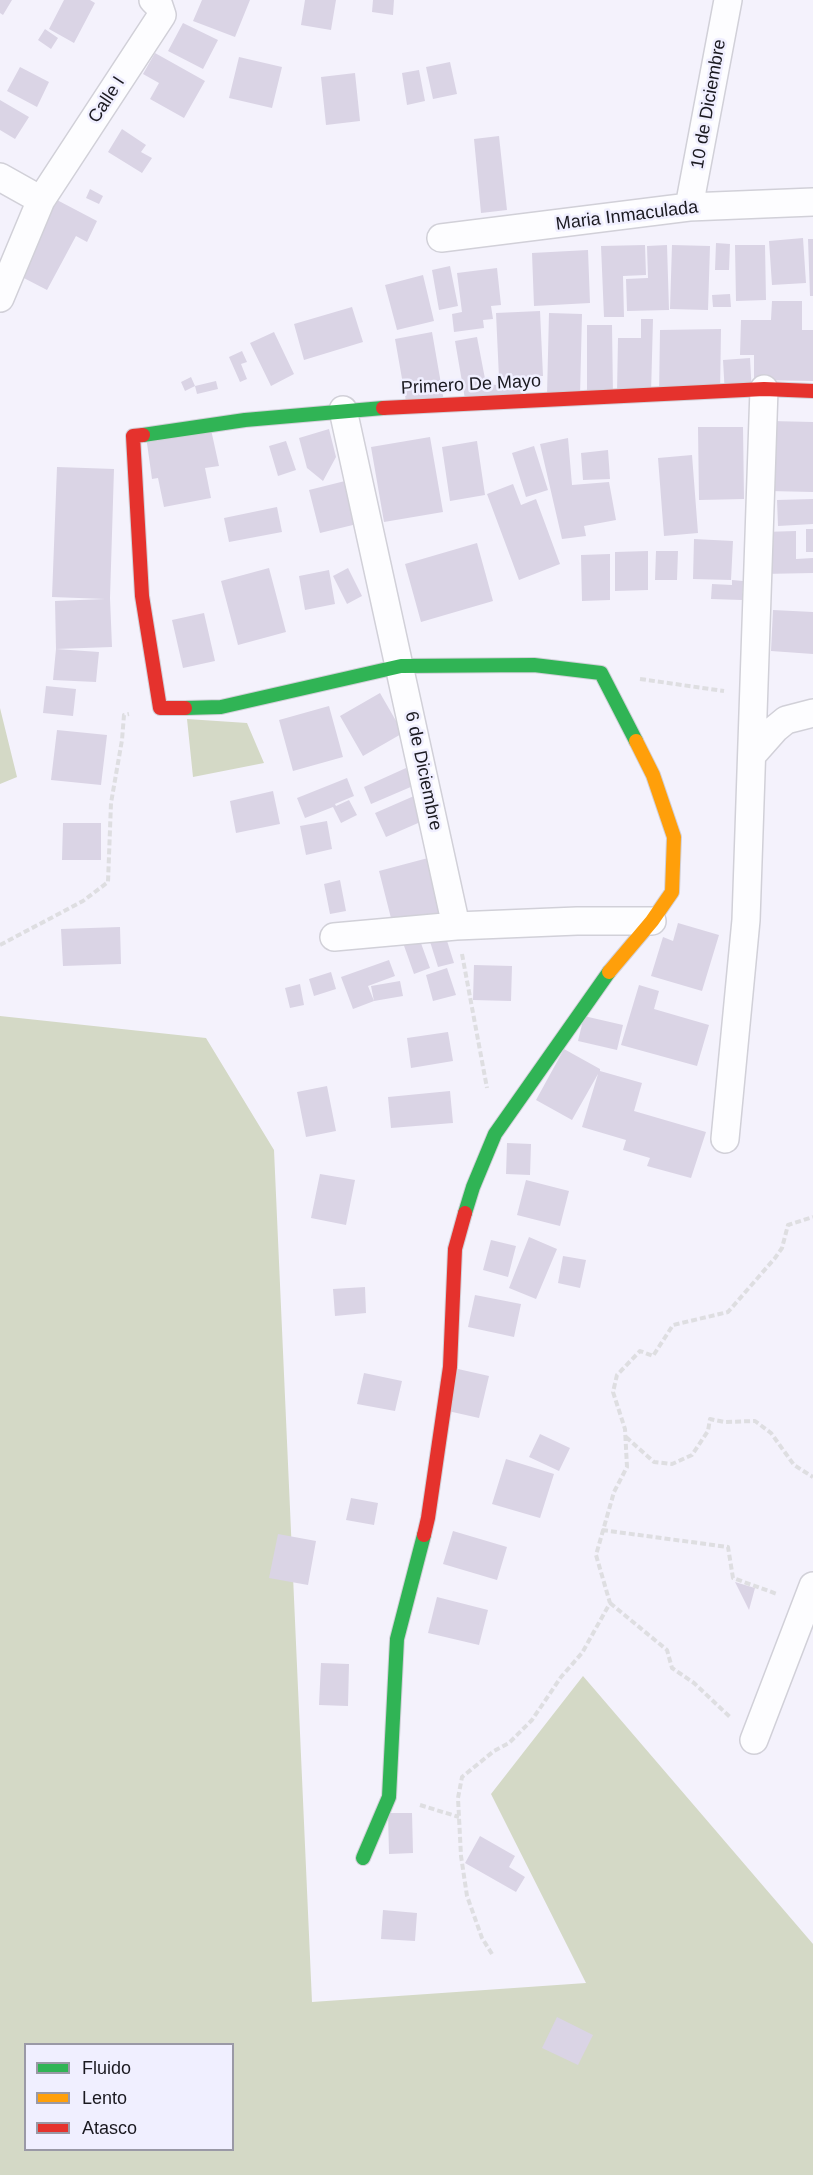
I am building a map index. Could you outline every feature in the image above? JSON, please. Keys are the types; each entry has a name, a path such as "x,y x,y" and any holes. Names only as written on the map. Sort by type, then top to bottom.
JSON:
{"street":[{"name":"Calle I","path":"41,200 162,15 159,6 153,0"},
{"name":"10 de Diciembre","path":"689,207 728,0"},
{"path":"0,177 41,200 0,298"},
{"name":"Maria Inmaculada","path":"441,238 689,207 813,202"},
{"path":"725,1139 746,920 764,389"},
{"name":"Primero De Mayo","path":"160,708 142,596 133,436 245,420 343,410 764,389 813,391"},
{"name":"6 de Diciembre","path":"343,410 401,666 456,926"},
{"path":"160,708 221,707 401,666 534,664 601,672 653,775 674,837 672,892 652,921 613,967 495,1134 473,1187 455,1250 450,1367 428,1518 397,1639 389,1797 363,1858"},
{"path":"752,755 786,720 813,713"},
{"path":"334,937 456,926 577,921 652,921"},
{"path":"754,1740 810,1596"}],"path":[{"path":"601,672 752,696"},
{"path":"0,945 83,902 108,882 111,802 124,715 160,708"},
{"path":"456,926 495,1134"},
{"path":"754,1740 694,1683 672,1668 667,1650 610,1603 596,1556 614,1492 627,1467 625,1429 613,1392 617,1375 628,1362 640,1351 653,1356 673,1324 728,1312 782,1248 788,1226 813,1217"},
{"path":"626,1437 654,1462 672,1464 692,1455 708,1431 710,1419 724,1422 755,1421 771,1432 794,1465 813,1477"},
{"path":"603,1530 728,1547 733,1578 810,1596"},
{"path":"492,1954 482,1938 467,1896 461,1856 458,1798 462,1777 494,1751 509,1743 532,1720 561,1677 582,1653 610,1603"},
{"path":"389,1797 459,1817"}],"green space":[{"path":"0,708 17,777 0,784"},
{"path":"187,719 247,723 264,763 193,777"},
{"path":"0,1016 206,1038 274,1150 312,2002 586,1983 491,1794 583,1676 813,1944 813,2175 0,2175"}],"building":[{"path":"0,0 12,0 3,15 0,13"},
{"path":"64,0 90,0 95,3 74,43 49,29"},
{"path":"202,0 250,0 235,37 193,21"},
{"path":"305,0 336,0 331,30 301,25"},
{"path":"373,0 394,0 393,15 372,12"},
{"path":"183,23 218,40 203,69 168,51"},
{"path":"45,29 58,38 51,49 38,40"},
{"path":"155,53 205,81 184,118 150,99 159,83 143,74"},
{"path":"239,57 282,67 272,108 229,98"},
{"path":"450,62 457,94 433,99 426,67"},
{"path":"20,67 49,82 37,107 7,91"},
{"path":"419,70 425,101 407,105 402,73"},
{"path":"355,73 360,121 326,125 321,77"},
{"path":"0,100 29,117 15,139 0,130"},
{"path":"122,129 146,145 141,152 152,158 142,173 108,152"},
{"path":"499,136 507,210 481,213 474,139"},
{"path":"90,189 103,196 99,204 86,198"},
{"path":"57,200 97,221 87,242 76,236 47,290 18,275"},
{"path":"803,238 806,283 772,285 769,241"},
{"path":"808,239 813,239 813,296 810,296"},
{"path":"716,243 730,244 729,270 715,270"},
{"path":"645,245 646,275 623,276 624,317 604,317 601,246"},
{"path":"667,245 669,310 627,311 626,279 648,278 647,246"},
{"path":"672,245 710,246 708,310 670,309"},
{"path":"735,245 765,245 766,300 736,301"},
{"path":"588,250 590,303 534,306 532,253"},
{"path":"450,266 458,306 439,310 432,270"},
{"path":"497,268 501,305 491,306 493,319 483,320 484,328 454,332 452,314 462,312 457,273"},
{"path":"423,275 434,321 397,330 385,285"},
{"path":"730,294 731,307 713,307 712,295"},
{"path":"772,301 802,301 802,330 813,330 813,381 754,380 754,355 740,355 741,320 771,320"},
{"path":"352,307 363,342 304,360 294,324"},
{"path":"540,311 543,376 499,378 496,313"},
{"path":"549,313 582,314 580,396 547,395"},
{"path":"641,319 653,319 651,394 617,394 618,338 641,338"},
{"path":"587,325 612,325 613,396 587,397"},
{"path":"721,329 720,396 659,396 660,330"},
{"path":"274,332 294,374 271,386 250,343"},
{"path":"432,332 444,401 407,407 395,339"},
{"path":"477,337 486,384 497,385 519,381 521,395 466,405 455,341"},
{"path":"242,351 247,362 241,364 247,379 240,382 229,357"},
{"path":"750,358 752,394 725,395 723,360"},
{"path":"191,377 195,386 185,391 181,382"},
{"path":"216,381 218,389 197,394 195,386"},
{"path":"771,421 813,422 813,492 769,491"},
{"path":"210,425 219,466 205,468 211,498 164,507 158,478 152,479 146,436"},
{"path":"698,427 743,427 744,499 699,500"},
{"path":"329,429 336,457 323,481 307,468 299,438"},
{"path":"430,437 443,512 384,522 371,447"},
{"path":"568,438 572,485 609,482 616,520 584,526 586,536 562,539 540,444"},
{"path":"286,441 296,470 278,476 269,446"},
{"path":"477,441 485,495 450,501 442,447"},
{"path":"534,446 548,490 526,497 512,453"},
{"path":"608,450 610,479 583,480 581,453"},
{"path":"692,455 698,533 664,536 658,458"},
{"path":"57,467 114,469 110,598 112,647 56,649 55,601 105,599 52,597"},
{"path":"345,481 357,524 320,533 309,490"},
{"path":"513,484 521,505 536,499 560,564 519,580 487,494"},
{"path":"813,499 813,524 778,526 777,500"},
{"path":"277,507 282,532 229,542 224,518"},
{"path":"806,529 813,529 813,552 806,552"},
{"path":"796,531 796,559 813,558 813,573 763,574 763,532"},
{"path":"694,539 733,541 731,580 693,579"},
{"path":"477,543 493,601 421,622 405,564"},
{"path":"648,551 648,590 615,591 615,552"},
{"path":"656,551 678,551 677,580 655,580"},
{"path":"610,554 610,600 582,601 581,555"},
{"path":"269,568 286,632 238,645 221,581"},
{"path":"348,568 362,596 347,604 333,576"},
{"path":"329,570 335,604 305,610 299,576"},
{"path":"732,580 743,581 742,600 711,599 712,584 732,585"},
{"path":"773,610 813,612 813,654 771,651"},
{"path":"204,613 215,661 183,668 172,620"},
{"path":"56,649 99,652 96,682 53,680"},
{"path":"46,686 76,689 73,716 43,713"},
{"path":"380,693 403,733 363,756 340,716"},
{"path":"329,706 343,757 293,771 279,720"},
{"path":"57,730 107,735 101,785 51,780"},
{"path":"406,768 413,786 371,804 364,787"},
{"path":"347,778 354,796 335,804 336,806 349,800 357,815 341,823 333,807 305,818 297,798"},
{"path":"273,791 280,824 236,833 230,801"},
{"path":"414,796 425,820 386,837 375,813"},
{"path":"327,821 332,849 306,855 300,826"},
{"path":"63,823 101,823 101,860 62,860"},
{"path":"428,858 442,913 393,926 379,871"},
{"path":"340,880 346,911 330,914 324,884"},
{"path":"678,923 719,935 702,991 651,976 663,937 673,941"},
{"path":"120,927 121,964 63,966 61,929"},
{"path":"443,928 454,963 438,967 427,932"},
{"path":"418,935 430,968 414,974 402,940"},
{"path":"389,960 395,976 368,986 374,1001 353,1009 341,977"},
{"path":"474,965 512,966 511,1001 473,1000"},
{"path":"447,968 456,995 433,1001 426,975"},
{"path":"331,972 336,989 314,996 309,979"},
{"path":"400,981 403,996 374,1001 371,986"},
{"path":"300,984 304,1005 290,1008 285,988"},
{"path":"639,985 659,991 654,1009 709,1025 697,1066 621,1045"},
{"path":"584,1016 623,1025 617,1050 578,1041"},
{"path":"448,1032 453,1061 411,1068 407,1038"},
{"path":"564,1049 600,1071 642,1083 634,1111 706,1132 691,1178 647,1166 650,1158 623,1150 626,1140 582,1127 598,1074 572,1120 536,1100"},
{"path":"327,1086 336,1131 306,1137 297,1092"},
{"path":"450,1091 453,1123 391,1128 388,1097"},
{"path":"507,1143 531,1144 530,1175 506,1174"},
{"path":"320,1174 355,1180 346,1225 311,1218"},
{"path":"526,1180 569,1191 560,1226 517,1215"},
{"path":"529,1237 557,1249 536,1299 509,1288"},
{"path":"491,1240 516,1246 508,1277 483,1270"},
{"path":"563,1256 586,1260 580,1288 558,1283"},
{"path":"365,1287 366,1313 335,1316 333,1289"},
{"path":"475,1295 521,1304 514,1337 468,1327"},
{"path":"458,1369 489,1376 479,1418 448,1411"},
{"path":"364,1373 402,1381 395,1411 357,1404"},
{"path":"540,1434 570,1448 559,1471 529,1457"},
{"path":"506,1459 554,1474 540,1518 492,1504"},
{"path":"351,1498 378,1503 374,1525 346,1520"},
{"path":"453,1531 507,1547 497,1580 443,1564"},
{"path":"278,1534 316,1541 308,1585 269,1578"},
{"path":"735,1582 755,1588 749,1610"},
{"path":"437,1597 488,1610 479,1645 428,1633"},
{"path":"321,1663 349,1664 348,1706 319,1705"},
{"path":"388,1813 412,1813 413,1853 389,1854"},
{"path":"480,1836 515,1856 509,1867 525,1877 516,1892 465,1863"},
{"path":"383,1910 417,1913 415,1941 381,1939"},
{"path":"557,2017 593,2035 578,2065 542,2048"}],"traffic: fast":[{"path":"143,435 245,420 383,408"},
{"path":"185,708 221,707 401,666 534,665 601,673 636,741"},
{"path":"465,1213 495,1134 609,972"},
{"path":"363,1858 389,1797 397,1639 424,1535"}],"traffic: slow":[{"path":"609,972 652,921 672,892 674,837 653,775 636,741"}],"traffic: jam":[{"path":"383,408 764,389 813,391"},
{"path":"143,435 133,436 142,596 160,708 185,708"},
{"path":"424,1535 450,1367 455,1249 465,1213"}]}
